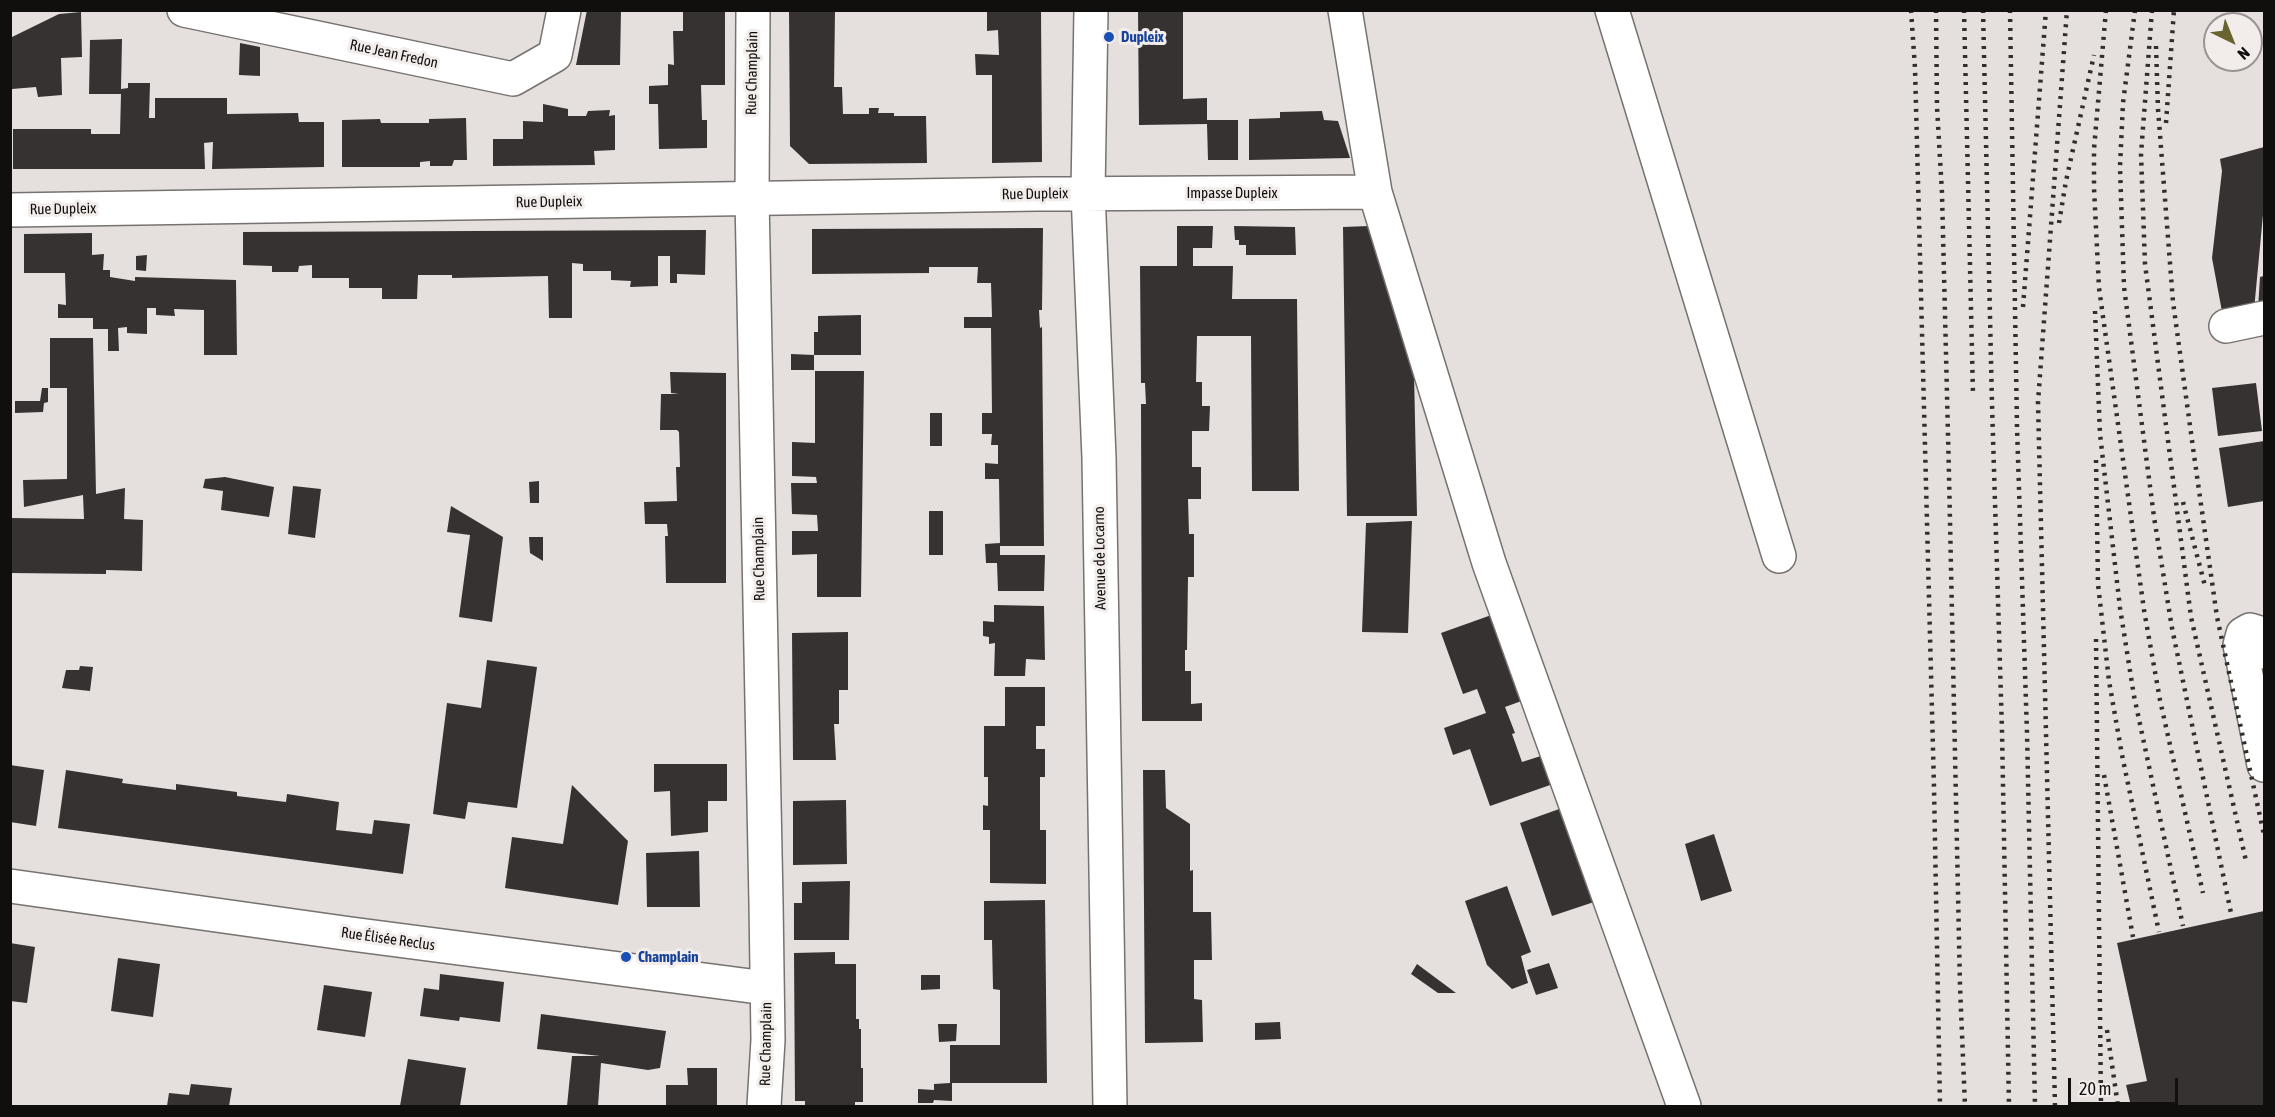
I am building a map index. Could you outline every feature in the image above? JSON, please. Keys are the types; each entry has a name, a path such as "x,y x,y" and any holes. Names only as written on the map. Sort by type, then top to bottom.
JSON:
{"street":[{"name":"Rue Jean Fredon","path":"184,10 513,79 555,55 564,10"},
{"name":"Rue Champlain","path":"753,10 752,198 768,1040 764,1107"},
{"name":"Avenue de Locarno","path":"1091,10 1088,193 1099,470 1110,1107"},
{"path":"1345,10 1375,192 1489,562 1684,1107"},
{"path":"1612,10 1779,556"},
{"name":"Impasse Dupleix","path":"1088,193 1375,192"},
{"name":"Rue Dupleix","path":"10,210 1088,193"},
{"path":"2226,326 2265,318"},
{"path":"2265,652 2257,632 2250,630 2243,634 2240,645 2265,765"},
{"name":"Rue Élisée Reclus","path":"10,886 351,934 766,988"}],"building":[{"path":"587,10 621,10 620,65 576,65"},
{"path":"683,10 725,10 725,85 701,85 702,120 707,120 707,148 659,149 658,104 649,104 649,86 668,85 668,64 674,65 673,31 683,31"},
{"path":"789,10 835,10 834,87 842,87 843,114 869,114 869,108 879,108 878,113 894,113 894,116 926,116 927,163 809,164 790,146"},
{"path":"987,10 1041,10 1042,162 992,163 992,75 976,75 975,54 999,55 998,30 987,31"},
{"path":"1138,10 1183,10 1183,99 1207,98 1207,120 1238,120 1238,160 1208,160 1207,124 1139,125"},
{"path":"81,12 82,57 61,58 62,95 38,97 36,87 12,89 10,38 59,14"},
{"path":"122,39 121,89 128,88 128,83 150,83 149,118 155,118 155,98 227,98 227,114 298,113 299,122 324,122 324,167 212,169 213,142 204,143 205,169 13,169 13,129 91,129 91,134 120,134 121,94 89,94 90,40"},
{"path":"240,43 260,47 260,76 239,75"},
{"path":"543,104 568,109 568,116 586,116 588,111 610,110 609,116 615,115 615,150 594,151 595,165 493,166 493,139 523,139 523,121 543,122"},
{"path":"1322,111 1324,120 1338,121 1350,158 1249,160 1249,119 1280,118 1280,112"},
{"path":"466,118 467,160 454,160 452,166 430,166 430,161 420,162 420,167 342,167 342,120 380,119 381,123 429,123 429,119"},
{"path":"2264,147 2264,204 2254,310 2223,317 2212,258 2222,171 2220,159"},
{"path":"1177,226 1213,226 1212,248 1193,248 1193,266 1233,266 1232,299 1297,299 1299,491 1252,491 1251,336 1197,336 1196,382 1202,382 1202,406 1210,406 1209,431 1192,431 1192,467 1201,467 1201,499 1188,499 1189,534 1194,534 1194,577 1188,577 1185,671 1191,671 1191,704 1202,703 1202,721 1142,721 1141,404 1146,404 1145,383 1141,383 1140,266 1177,266"},
{"path":"1234,226 1295,227 1296,255 1246,255 1246,245 1239,245 1239,240 1235,240"},
{"path":"1369,226 1414,372 1417,516 1347,516 1343,227"},
{"path":"1043,228 1042,310 1039,310 1040,328 1042,327 1044,546 1000,546 1000,555 1045,555 1044,591 998,591 997,563 986,563 985,544 1000,543 999,479 985,479 985,463 998,464 998,445 991,445 992,434 982,434 982,413 992,413 991,328 964,328 964,317 992,317 991,283 977,283 978,267 929,267 929,273 812,274 812,229"},
{"path":"706,230 705,275 677,274 677,283 670,283 670,256 658,256 658,286 630,287 631,281 611,280 611,271 583,271 583,264 572,263 572,318 549,318 548,276 452,278 452,275 418,275 417,299 382,299 382,288 349,288 349,278 312,278 312,265 299,266 298,272 272,272 272,266 243,265 243,232"},
{"path":"92,233 92,255 104,254 103,270 110,270 110,277 135,281 135,277 236,280 237,355 204,355 204,310 174,309 175,316 156,315 156,308 147,308 147,334 127,333 127,327 118,328 119,351 108,351 108,329 93,329 93,318 58,318 58,304 66,305 65,273 24,273 24,234"},
{"path":"147,255 146,271 136,270 136,256"},
{"path":"2264,276 2264,307 2258,309 2260,277"},
{"path":"861,315 861,355 814,355 814,332 818,332 818,316"},
{"path":"50,338 93,338 96,494 125,488 124,519 143,520 142,571 106,570 106,574 10,573 10,518 84,519 83,495 24,507 23,480 67,479 67,388 50,388"},
{"path":"791,354 814,355 814,370 791,370"},
{"path":"815,371 864,371 861,597 817,597 817,554 792,555 792,531 818,531 817,515 792,514 791,483 817,483 816,477 792,476 792,442 815,443"},
{"path":"670,372 726,373 726,583 666,583 667,524 645,524 644,502 677,501 676,467 680,467 679,432 660,430 661,394 679,394 671,393"},
{"path":"2256,383 2262,431 2218,436 2212,388"},
{"path":"42,388 48,388 48,402 44,403 43,412 15,413 15,401 40,401"},
{"path":"930,413 942,413 942,446 930,446"},
{"path":"2264,441 2264,501 2228,507 2219,448"},
{"path":"225,477 274,487 269,517 221,510 223,491 203,488 205,479"},
{"path":"539,481 539,503 530,503 529,482"},
{"path":"293,486 321,489 315,538 288,534"},
{"path":"451,506 503,537 492,622 459,617 470,535 447,532"},
{"path":"929,511 943,511 943,555 929,555"},
{"path":"1412,521 1408,633 1362,632 1366,523"},
{"path":"529,537 543,537 543,561 530,553"},
{"path":"994,605 1044,606 1045,660 1026,659 1025,676 994,676 995,643 989,644 989,637 983,636 983,621 994,622"},
{"path":"1497,613 1527,699 1505,707 1515,733 1512,734 1522,762 1544,755 1553,784 1490,806 1470,749 1453,755 1444,728 1486,713 1477,689 1463,694 1441,633"},
{"path":"848,632 848,690 839,690 839,724 834,724 836,760 793,760 792,633"},
{"path":"487,660 537,667 517,808 468,802 465,819 433,814 447,703 481,708"},
{"path":"80,666 93,667 90,691 62,688 66,670 79,670"},
{"path":"1005,687 1045,687 1045,726 1036,726 1036,749 1045,749 1045,777 1040,777 1040,830 1046,830 1046,884 990,883 990,830 983,830 983,805 988,806 988,777 984,777 984,726 1005,726"},
{"path":"654,764 727,764 727,801 708,801 708,832 671,836 670,791 654,792"},
{"path":"10,765 44,770 36,826 10,822"},
{"path":"66,770 123,779 122,783 176,790 176,784 237,792 237,796 286,802 287,794 339,802 336,830 372,834 374,820 410,824 403,874 58,828"},
{"path":"1143,770 1165,770 1166,808 1190,824 1193,912 1211,912 1212,960 1194,960 1194,999 1202,1000 1203,1042 1145,1043"},
{"path":"572,785 628,841 618,905 505,888 512,837 563,844"},
{"path":"846,800 847,864 793,865 793,801"},
{"path":"1562,808 1594,902 1552,916 1520,823"},
{"path":"1714,834 1732,891 1701,901 1685,844"},
{"path":"699,851 700,907 647,907 646,853"},
{"path":"850,881 849,940 794,940 794,903 802,903 802,882"},
{"path":"1507,886 1531,952 1521,956 1528,983 1512,989 1487,965 1465,901"},
{"path":"1045,900 1047,1083 952,1083 952,1101 934,1100 933,1103 918,1103 918,1089 934,1090 934,1084 950,1083 950,1045 1000,1045 1000,990 993,989 992,940 984,940 984,901"},
{"path":"2264,911 2264,1106 2131,1106 2126,1085 2147,1081 2117,943"},
{"path":"10,943 35,947 27,1003 10,1001"},
{"path":"835,952 835,964 856,964 856,1019 859,1019 859,1029 861,1029 863,1102 855,1102 855,1106 805,1106 805,1101 795,1101 794,953"},
{"path":"118,958 160,964 153,1017 111,1011"},
{"path":"1549,963 1558,988 1536,995 1527,970"},
{"path":"1417,964 1456,993 1438,993 1411,974"},
{"path":"440,974 504,982 500,1022 460,1017 459,1021 420,1016 424,988 439,990"},
{"path":"921,975 940,975 940,989 921,990"},
{"path":"324,985 372,992 365,1037 317,1030"},
{"path":"541,1014 666,1031 660,1068 648,1070 601,1063 598,1106 567,1106 572,1056 600,1056 537,1049"},
{"path":"1280,1022 1281,1039 1255,1040 1255,1023"},
{"path":"938,1024 957,1024 956,1041 939,1042"},
{"path":"408,1059 466,1068 460,1106 400,1106"},
{"path":"687,1068 717,1068 717,1106 666,1106 666,1085 688,1085"},
{"path":"191,1084 232,1088 229,1106 167,1106 169,1093 189,1095"}],"railway":[{"path":"1911,10 1915,68 1940,1106"},
{"path":"1936,10 1960,986 1965,1106"},
{"path":"1964,10 1973,394"},
{"path":"1983,10 2002,731 2009,1106"},
{"path":"2010,10 2017,427 2027,733 2035,1106"},
{"path":"2023,307 2046,10"},
{"path":"2055,1106 2038,402 2067,10"},
{"path":"2106,10 2094,149 2099,288 2144,610 2160,700 2203,893"},
{"path":"2135,10 2123,103 2120,167 2124,287 2154,517 2172,628 2231,913"},
{"path":"2152,10 2141,154 2145,264 2191,617 2246,861"},
{"path":"2166,123 2174,10"},
{"path":"2156,46 2158,109 2173,302 2217,617 2264,835"},
{"path":"2059,223 2094,55"},
{"path":"2095,311 2100,434 2120,608 2134,696 2183,926"},
{"path":"2096,460 2098,584 2109,681 2159,932"},
{"path":"2183,502 2205,586"},
{"path":"2096,639 2101,1106"},
{"path":"2104,775 2133,937"},
{"path":"2107,1030 2118,1106"}],"place":[{"name":"Dupleix","path":"1109,37"},
{"name":"Champlain","path":"626,957"}]}
